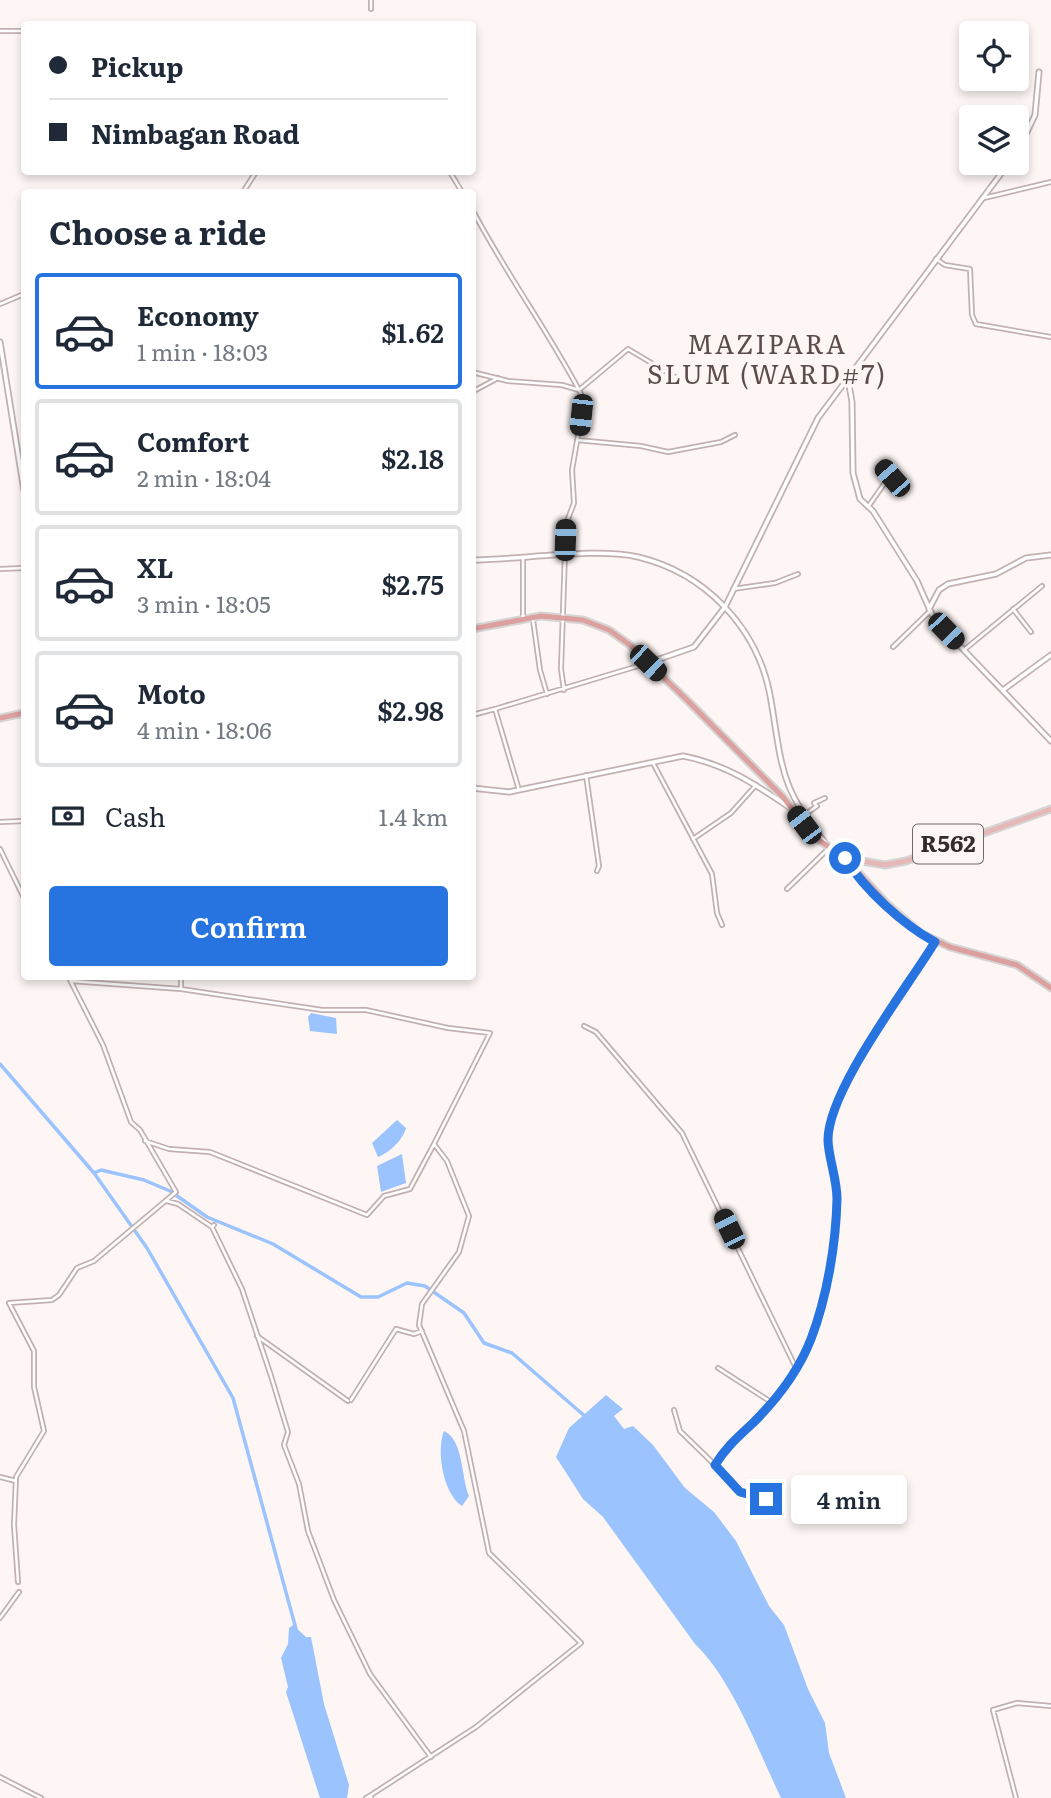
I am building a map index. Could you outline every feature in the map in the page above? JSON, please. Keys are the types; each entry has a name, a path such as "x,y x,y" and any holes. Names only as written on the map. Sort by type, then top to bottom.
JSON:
{"highway":[{"path":"476,628 532,617 583,620 608,631 648,663 791,808 813,836 845,858 887,904 920,933 935,942 1017,965 1051,988"},
{"path":"0,718 21,714"}],"main road":[{"name":"R562","path":"845,858 885,865 1050,811"}],"street":[{"path":"371,0 371,9"},
{"path":"0,31 21,31"},
{"path":"1029,128 1035,115 1039,72"},
{"path":"476,714 564,690 694,647 724,607 818,418 1000,175"},
{"path":"981,200 1051,182"},
{"path":"476,216 508,276 543,327 584,401 572,480 574,503 566,524 561,669 564,690"},
{"path":"936,259 945,265 966,266 970,269 972,319 976,324 1051,337"},
{"path":"0,304 21,295"},
{"path":"0,342 21,473"},
{"path":"579,390 628,349 675,377"},
{"path":"476,373 562,385 579,390"},
{"path":"848,377 855,486 860,499 869,507 917,581 928,603 928,612 1051,741"},
{"path":"476,390 498,378"},
{"path":"578,440 641,446 668,452 721,442 735,435"},
{"path":"16,444 21,443"},
{"path":"883,466 892,478"},
{"path":"869,507 892,478 899,476 906,484"},
{"path":"893,647 928,612 939,590 948,584 996,574 1026,558 1051,555"},
{"path":"476,560 636,556 687,576 724,607 746,631 758,654 770,696 780,766 795,805 829,849 788,889"},
{"path":"523,559 523,619"},
{"path":"0,567 21,568"},
{"path":"733,589 775,583 798,574"},
{"path":"964,650 1042,586"},
{"path":"1013,609 1031,632"},
{"path":"532,617 540,670 547,694"},
{"path":"1003,690 1051,655"},
{"path":"495,709 519,790"},
{"path":"476,790 486,792 519,790 684,756 712,762 756,785 791,808"},
{"path":"653,763 715,882 716,913 722,925"},
{"path":"586,775 597,835 597,871"},
{"path":"693,839 731,813 756,785"},
{"path":"803,816 817,806 814,803 825,798"},
{"path":"0,822 21,821"},
{"path":"0,849 21,892"},
{"path":"715,1465 725,1449 771,1402 796,1368 811,1340 828,1275 837,1199 828,1140 837,1105 850,1072 935,942"},
{"path":"181,980 181,989"},
{"path":"71,981 181,989 322,1010 366,1010 449,1028 490,1033 410,1189 384,1196 367,1215 210,1152 169,1149 145,1141"},
{"path":"18,1582 14,1525 16,1481 44,1432 34,1387 34,1350 9,1303 52,1300 67,1286 78,1268 94,1261 176,1192 126,1111 103,1045 71,981"},
{"path":"584,1026 596,1032 682,1133 796,1368"},
{"path":"366,1798 476,1727 581,1643 489,1553 464,1431 422,1331 418,1315 433,1286 459,1252 469,1216 447,1161 434,1144"},
{"path":"166,1201 178,1204 213,1226 242,1289 288,1432 284,1445 299,1484 308,1531 334,1600 370,1674 431,1757"},
{"path":"257,1336 350,1401 396,1329 414,1334 422,1331"},
{"path":"718,1368 771,1402"},
{"path":"674,1410 680,1431 740,1492 773,1504"},
{"path":"0,1477 16,1481"},
{"path":"0,1618 19,1592"},
{"path":"1016,1798 993,1710 1017,1703 1051,1706"},
{"path":"0,1777 41,1798"}],"water":[{"path":"311,1013 336,1018 337,1034 310,1031 308,1017"},
{"path":"397,1120 406,1128 402,1137 395,1146 378,1157 372,1143"},
{"path":"402,1154 406,1183 381,1192 377,1166"},
{"path":"606,1395 623,1409 614,1416 624,1429 633,1426 653,1445 685,1488 714,1512 736,1541 769,1606 784,1625 808,1689 825,1723 829,1753 846,1798 781,1798 744,1717 721,1676 603,1517 583,1499 556,1457 569,1428"},
{"path":"444,1431 455,1442 459,1451 469,1496 462,1506 450,1492 443,1471 441,1449"},
{"path":"293,1625 306,1637 311,1637 324,1704 349,1785 347,1798 320,1798 286,1692 288,1687 281,1658 288,1644 289,1628"}],"waterway":[{"path":"0,1064 94,1173 147,1248 233,1398 296,1629"},
{"path":"94,1173 101,1170 144,1180 170,1191 207,1217 273,1244 361,1297 378,1297 407,1283 425,1286 464,1313 484,1343 512,1353 587,1418"}],"district":[{"name":"MAZIPARA SLUM (WARD#7)","path":"767,360"}],"route":[{"path":"766,1499 740,1492 715,1465 725,1449 755,1420 790,1379 811,1340 828,1275 837,1199 828,1140 837,1105 850,1072 899,1001 935,942 920,933 887,904 850,867 845,858"}]}
